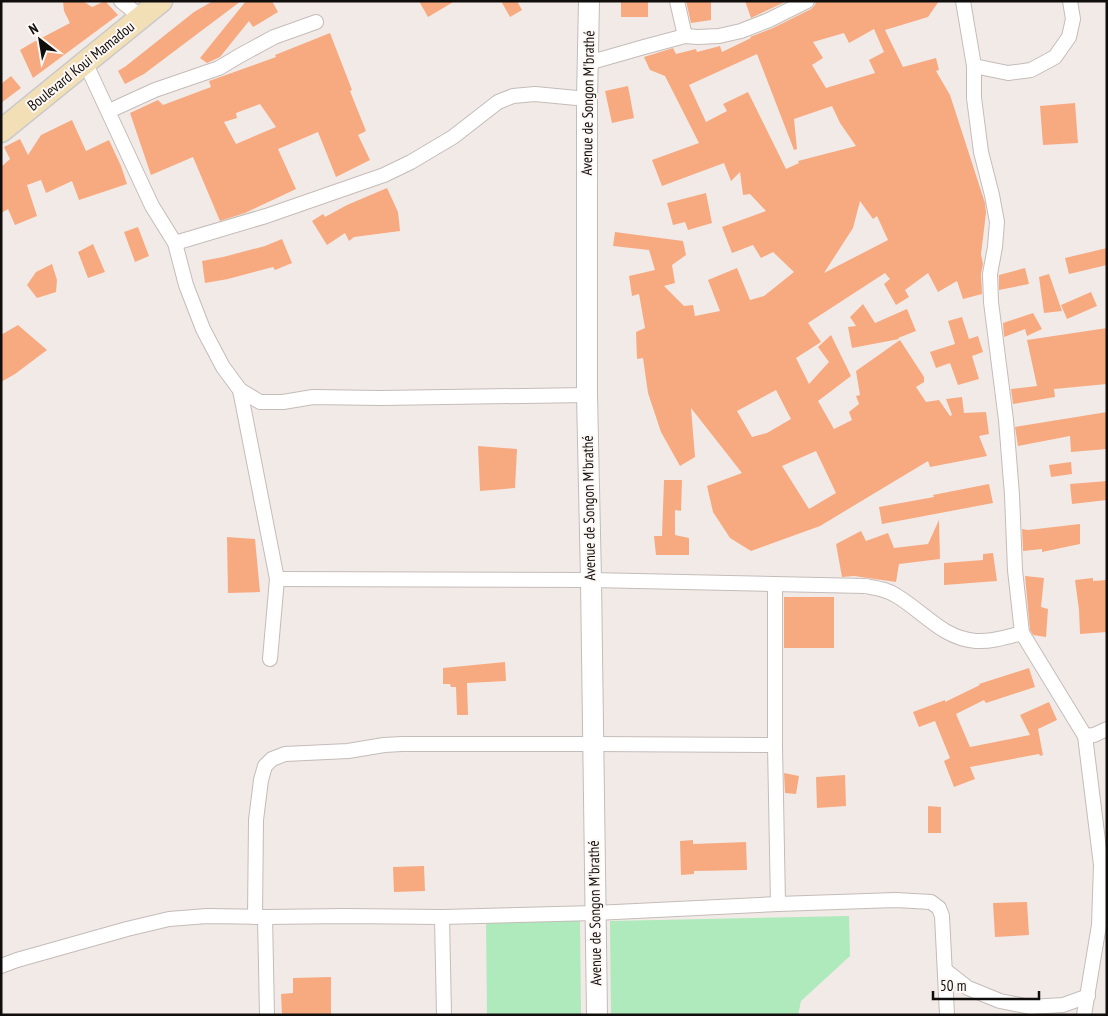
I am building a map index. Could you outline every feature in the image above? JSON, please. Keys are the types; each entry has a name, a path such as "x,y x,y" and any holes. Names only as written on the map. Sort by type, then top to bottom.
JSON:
{"main road":[{"name":"Boulevard Koui Mamadou","path":"1,131 161,1"}],"street":[{"path":"121,1 141,17"},
{"name":"Avenue de Songon M'brathé","path":"589,1 587,395 596,1015"},
{"path":"677,1 685,36"},
{"path":"588,63 685,36 720,36 741,31 807,1"},
{"path":"964,1 974,66 974,98 981,152 997,222 990,274 991,302 1006,429 1012,495 1015,570 1022,633 1085,736 1101,865 1099,925 1084,1015"},
{"path":"974,66 1008,73 1031,70 1056,57 1069,37 1073,19 1070,1"},
{"path":"109,111 155,90 219,68 274,37 316,22"},
{"path":"85,62 152,206 175,243 186,285 203,329 223,367 240,390 260,402 283,402 313,397 587,395"},
{"path":"175,243 266,216 384,175 453,138 498,102 513,96 534,94 588,99"},
{"path":"240,390 277,579 270,659"},
{"path":"277,579 591,580 864,586 882,589 897,596 938,627 959,638 978,641 1022,633"},
{"path":"775,584 775,745 778,904"},
{"path":"1085,736 1107,730"},
{"path":"267,1015 256,820 261,780 265,766 272,759 285,754 348,751 393,745 775,745"},
{"path":"1,966 118,931 169,919 207,916 442,917 595,913 896,900 931,902 939,908 942,916 947,1015"},
{"path":"442,917 444,1015"},
{"path":"945,970 968,988 1000,1001 1030,1007 1063,1005 1088,996"}],"green space":[{"path":"849,916 850,956 801,1001 798,1015 611,1015 610,921"},
{"path":"580,920 581,1015 487,1015 486,922"}],"building":[{"path":"63,1 83,1 92,7 105,1 118,15 33,78 20,50 70,23 64,11"},
{"path":"213,1 241,1 144,74 125,84 118,71 194,12"},
{"path":"246,1 272,1 278,12 253,27 249,21 220,57 207,63 200,58"},
{"path":"419,1 455,1 428,17"},
{"path":"501,1 517,1 522,10 510,17"},
{"path":"621,1 648,1 648,17 621,17"},
{"path":"686,1 711,1 711,20 691,23"},
{"path":"745,1 787,1 751,18"},
{"path":"816,1 939,1 928,17 885,30 903,67 936,58 939,70 936,71 950,95 985,203 986,213 981,254 983,264 981,274 982,294 963,299 957,281 938,292 928,273 905,290 909,297 896,305 884,284 890,279 885,273 808,323 821,342 796,358 809,384 829,362 818,347 831,335 851,376 818,401 834,429 852,420 849,412 859,404 856,396 860,395 856,371 900,340 924,377 924,382 916,387 926,402 939,400 950,416 952,415 946,399 962,397 964,413 986,412 989,434 979,436 987,456 930,467 928,461 820,526 751,551 730,538 713,512 707,486 742,473 691,408 695,457 680,466 661,432 648,393 643,358 637,359 636,332 645,328 639,294 632,296 629,276 655,270 649,250 613,246 615,232 683,241 686,255 672,265 675,283 664,286 684,306 693,305 695,316 720,311 708,280 737,268 750,300 764,296 794,272 773,252 761,258 753,245 732,253 722,227 766,211 750,194 743,195 740,172 731,181 724,163 662,186 652,160 699,143 665,76 650,70 644,57 673,48 676,54 696,49 697,52 720,46 722,52 811,9","holes":["874,29 884,52 869,60 875,73 826,88 812,65 823,58 813,42 844,33 849,43","757,54 794,150 797,149 794,119 832,106 840,123 856,146 798,161 799,163 786,169 748,92 723,104 727,111 706,122 689,85","860,201 873,219 877,216 888,240 824,273 853,228","776,390 791,419 767,433 752,437 737,411","816,451 836,493 809,509 782,466"]},
{"path":"330,33 366,131 358,135 370,160 336,177 318,132 278,149 296,189 245,213 220,221 193,157 151,175 130,113 158,100 163,105 211,87 209,81 276,57 275,55","holes":["260,104 276,127 236,144 224,122 237,118 236,113"]},
{"path":"11,76 21,88 1,103 1,84"},
{"path":"628,86 634,118 612,123 605,91"},
{"path":"1075,103 1078,143 1043,145 1040,106"},
{"path":"72,120 86,151 109,140 127,184 79,200 72,181 46,193 41,180 27,185 37,216 15,225 8,209 1,213 1,167 10,159 4,147 20,139 28,155 41,135"},
{"path":"387,188 398,212 400,231 354,237 349,241 345,233 327,245 312,221 323,214 325,217 347,205"},
{"path":"706,193 712,223 688,230 685,222 673,225 667,203"},
{"path":"138,227 149,256 135,262 124,232"},
{"path":"282,239 292,263 275,270 273,267 205,283 202,261 265,246"},
{"path":"93,244 105,272 88,278 78,252"},
{"path":"1107,248 1107,265 1069,274 1065,258"},
{"path":"52,264 57,280 56,292 37,298 27,285 36,272"},
{"path":"1025,268 1029,284 999,290 999,275"},
{"path":"1049,274 1062,311 1044,313 1039,277"},
{"path":"1091,292 1097,306 1067,319 1061,305"},
{"path":"863,304 875,323 907,309 916,331 899,339 852,348 848,327 856,326 850,317"},
{"path":"1033,313 1042,329 1027,336 1025,329 1004,337 1003,323"},
{"path":"962,317 969,339 978,336 983,352 972,356 979,379 958,385 950,363 936,368 930,352 955,344 948,321"},
{"path":"18,325 47,350 1,382 1,335"},
{"path":"1107,328 1107,384 1054,389 1055,397 1013,404 1011,389 1037,386 1027,340"},
{"path":"1107,412 1107,449 1071,452 1070,436 1018,446 1015,427"},
{"path":"478,446 517,449 515,488 480,491"},
{"path":"1071,462 1072,474 1051,477 1049,465"},
{"path":"664,480 682,480 681,511 675,510 675,535 689,538 689,555 656,555 654,536 662,536"},
{"path":"1107,481 1107,500 1072,504 1070,484"},
{"path":"989,484 993,503 882,524 879,507"},
{"path":"939,520 940,559 899,564 896,582 854,576 842,577 836,544 861,531 866,541 888,533 894,548 928,544"},
{"path":"1080,524 1080,544 1042,552 1042,549 1023,551 1022,529 1028,530"},
{"path":"227,537 255,539 260,592 228,593"},
{"path":"993,553 997,581 944,585 944,563 983,560 983,554"},
{"path":"1025,576 1044,578 1041,607 1048,609 1046,637 1033,635 1030,630"},
{"path":"1093,578 1093,581 1107,580 1107,632 1080,634 1075,580"},
{"path":"784,597 834,597 834,648 784,648"},
{"path":"505,662 506,681 467,683 468,715 457,715 456,687 451,687 450,684 443,684 443,668"},
{"path":"1029,668 1035,687 986,703 984,700 956,714 970,747 1030,735 1020,715 1049,702 1057,720 1038,729 1043,755 1040,756 1039,754 970,767 975,779 954,787 944,761 950,758 935,721 919,727 913,712 945,700 945,702 979,684"},
{"path":"784,773 799,776 796,794 785,793"},
{"path":"845,775 846,806 817,808 816,777"},
{"path":"928,806 941,807 941,833 928,833"},
{"path":"693,840 693,844 746,842 747,870 694,871 694,874 681,875 680,841"},
{"path":"424,866 425,891 394,892 393,867"},
{"path":"1027,902 1029,935 995,937 993,903"},
{"path":"331,977 331,1015 282,1015 281,994 293,993 293,978"}]}
